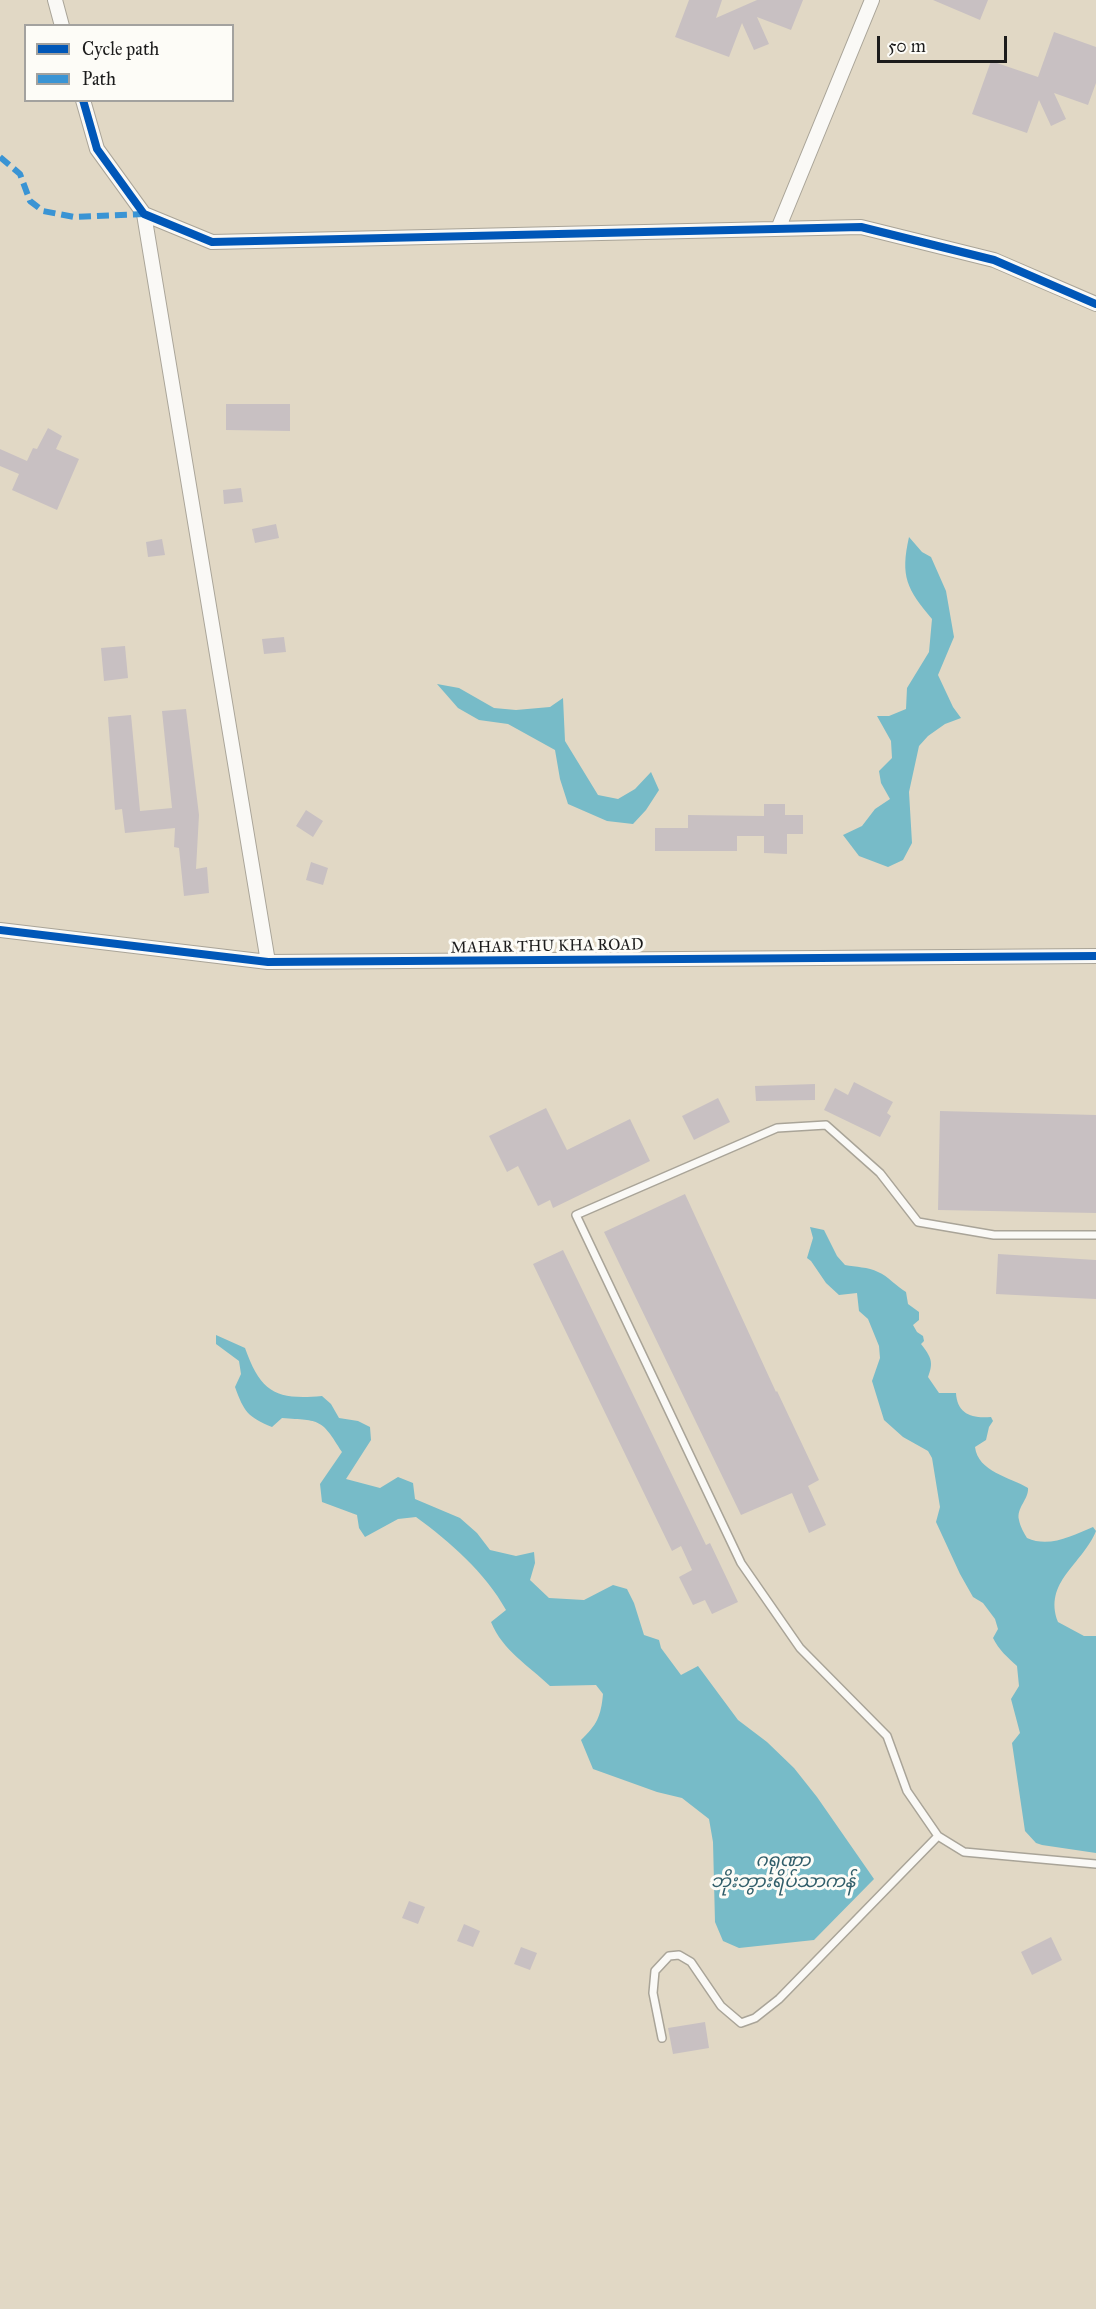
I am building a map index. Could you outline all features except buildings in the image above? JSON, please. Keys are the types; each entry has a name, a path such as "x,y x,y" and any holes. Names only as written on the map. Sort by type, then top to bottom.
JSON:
{"street":[{"path":"55,0 61,24"},
{"path":"778,229 872,0"},
{"path":"85,102 97,149 144,214 268,962"},
{"path":"144,214 212,242 861,227 994,260 1096,304"},
{"name":"MAHAR THU KHA ROAD","path":"0,930 268,962 1096,956"}],"lane":[{"path":"1096,1235 994,1235 918,1222 880,1173 826,1125 777,1128 576,1215 741,1563 800,1648 887,1736 907,1791 938,1836 964,1852 1096,1864"},
{"path":"662,2038 653,1993 654,1971 669,1956 679,1955 691,1962 721,2006 741,2023 755,2018 779,1999 938,1836"}],"water":[{"path":"909,537 922,552 931,557 946,591 954,637 938,675 953,707 961,718 945,724 928,736 919,746 909,792 912,843 903,860 888,867 859,856 843,835 862,826 875,809 890,799 881,783 879,771 892,758 891,741 877,716 889,716 906,709 907,688 929,652 932,619 911,590 906,573 905,562"},
{"path":"437,684 459,688 494,708 516,710 550,707 563,698 565,741 598,795 618,799 635,789 651,772 659,790 646,810 633,824 607,821 568,804 560,779 555,750 508,724 479,720 458,708"},
{"path":"810,1227 824,1230 837,1256 845,1265 878,1272 906,1292 908,1304 919,1312 919,1320 913,1325 923,1336 924,1341 921,1344 930,1360 931,1367 928,1377 939,1393 956,1393 959,1405 966,1413 977,1417 991,1417 993,1421 986,1440 975,1447 977,1455 988,1468 1028,1488 1019,1516 1020,1525 1027,1538 1044,1542 1069,1537 1093,1527 1096,1531 1060,1585 1055,1608 1058,1622 1084,1636 1096,1636 1096,1853 1042,1845 1036,1843 1025,1831 1012,1743 1020,1733 1011,1699 1019,1686 1017,1666 995,1642 993,1638 998,1629 995,1619 983,1603 973,1597 936,1522 940,1507 932,1458 928,1451 903,1437 884,1420 872,1381 880,1358 879,1346 868,1319 859,1311 857,1293 839,1295 826,1283 807,1258 813,1238"},
{"name":"ဂရုဏာ ဘိုးဘွားရိပ်သာကန်","path":"216,1335 245,1348 257,1375 272,1390 293,1397 322,1396 331,1404 339,1418 358,1421 370,1427 371,1440 346,1479 380,1488 398,1477 413,1483 415,1499 460,1518 477,1533 490,1550 516,1556 534,1552 535,1563 530,1580 549,1598 584,1600 613,1585 627,1589 644,1635 659,1640 661,1648 681,1675 698,1666 738,1720 767,1742 794,1768 874,1879 814,1940 739,1948 723,1941 715,1922 713,1842 709,1819 682,1798 657,1792 593,1769 581,1740 591,1730 601,1708 603,1694 596,1685 550,1686 517,1657 502,1641 491,1622 506,1610 488,1583 466,1559 416,1517 398,1519 365,1537 359,1528 357,1515 322,1502 320,1484 342,1452 319,1423 282,1418 272,1427 252,1417 244,1408 235,1387 241,1374 239,1361 216,1344"}],"marked path":[{"path":"0,157 20,174 30,201 43,211 74,217 144,214"}],"cycle path":[{"path":"84,102 97,149 144,214 212,242 861,227 994,260 1096,304"},
{"path":"0,930 268,962 1096,956"}]}
